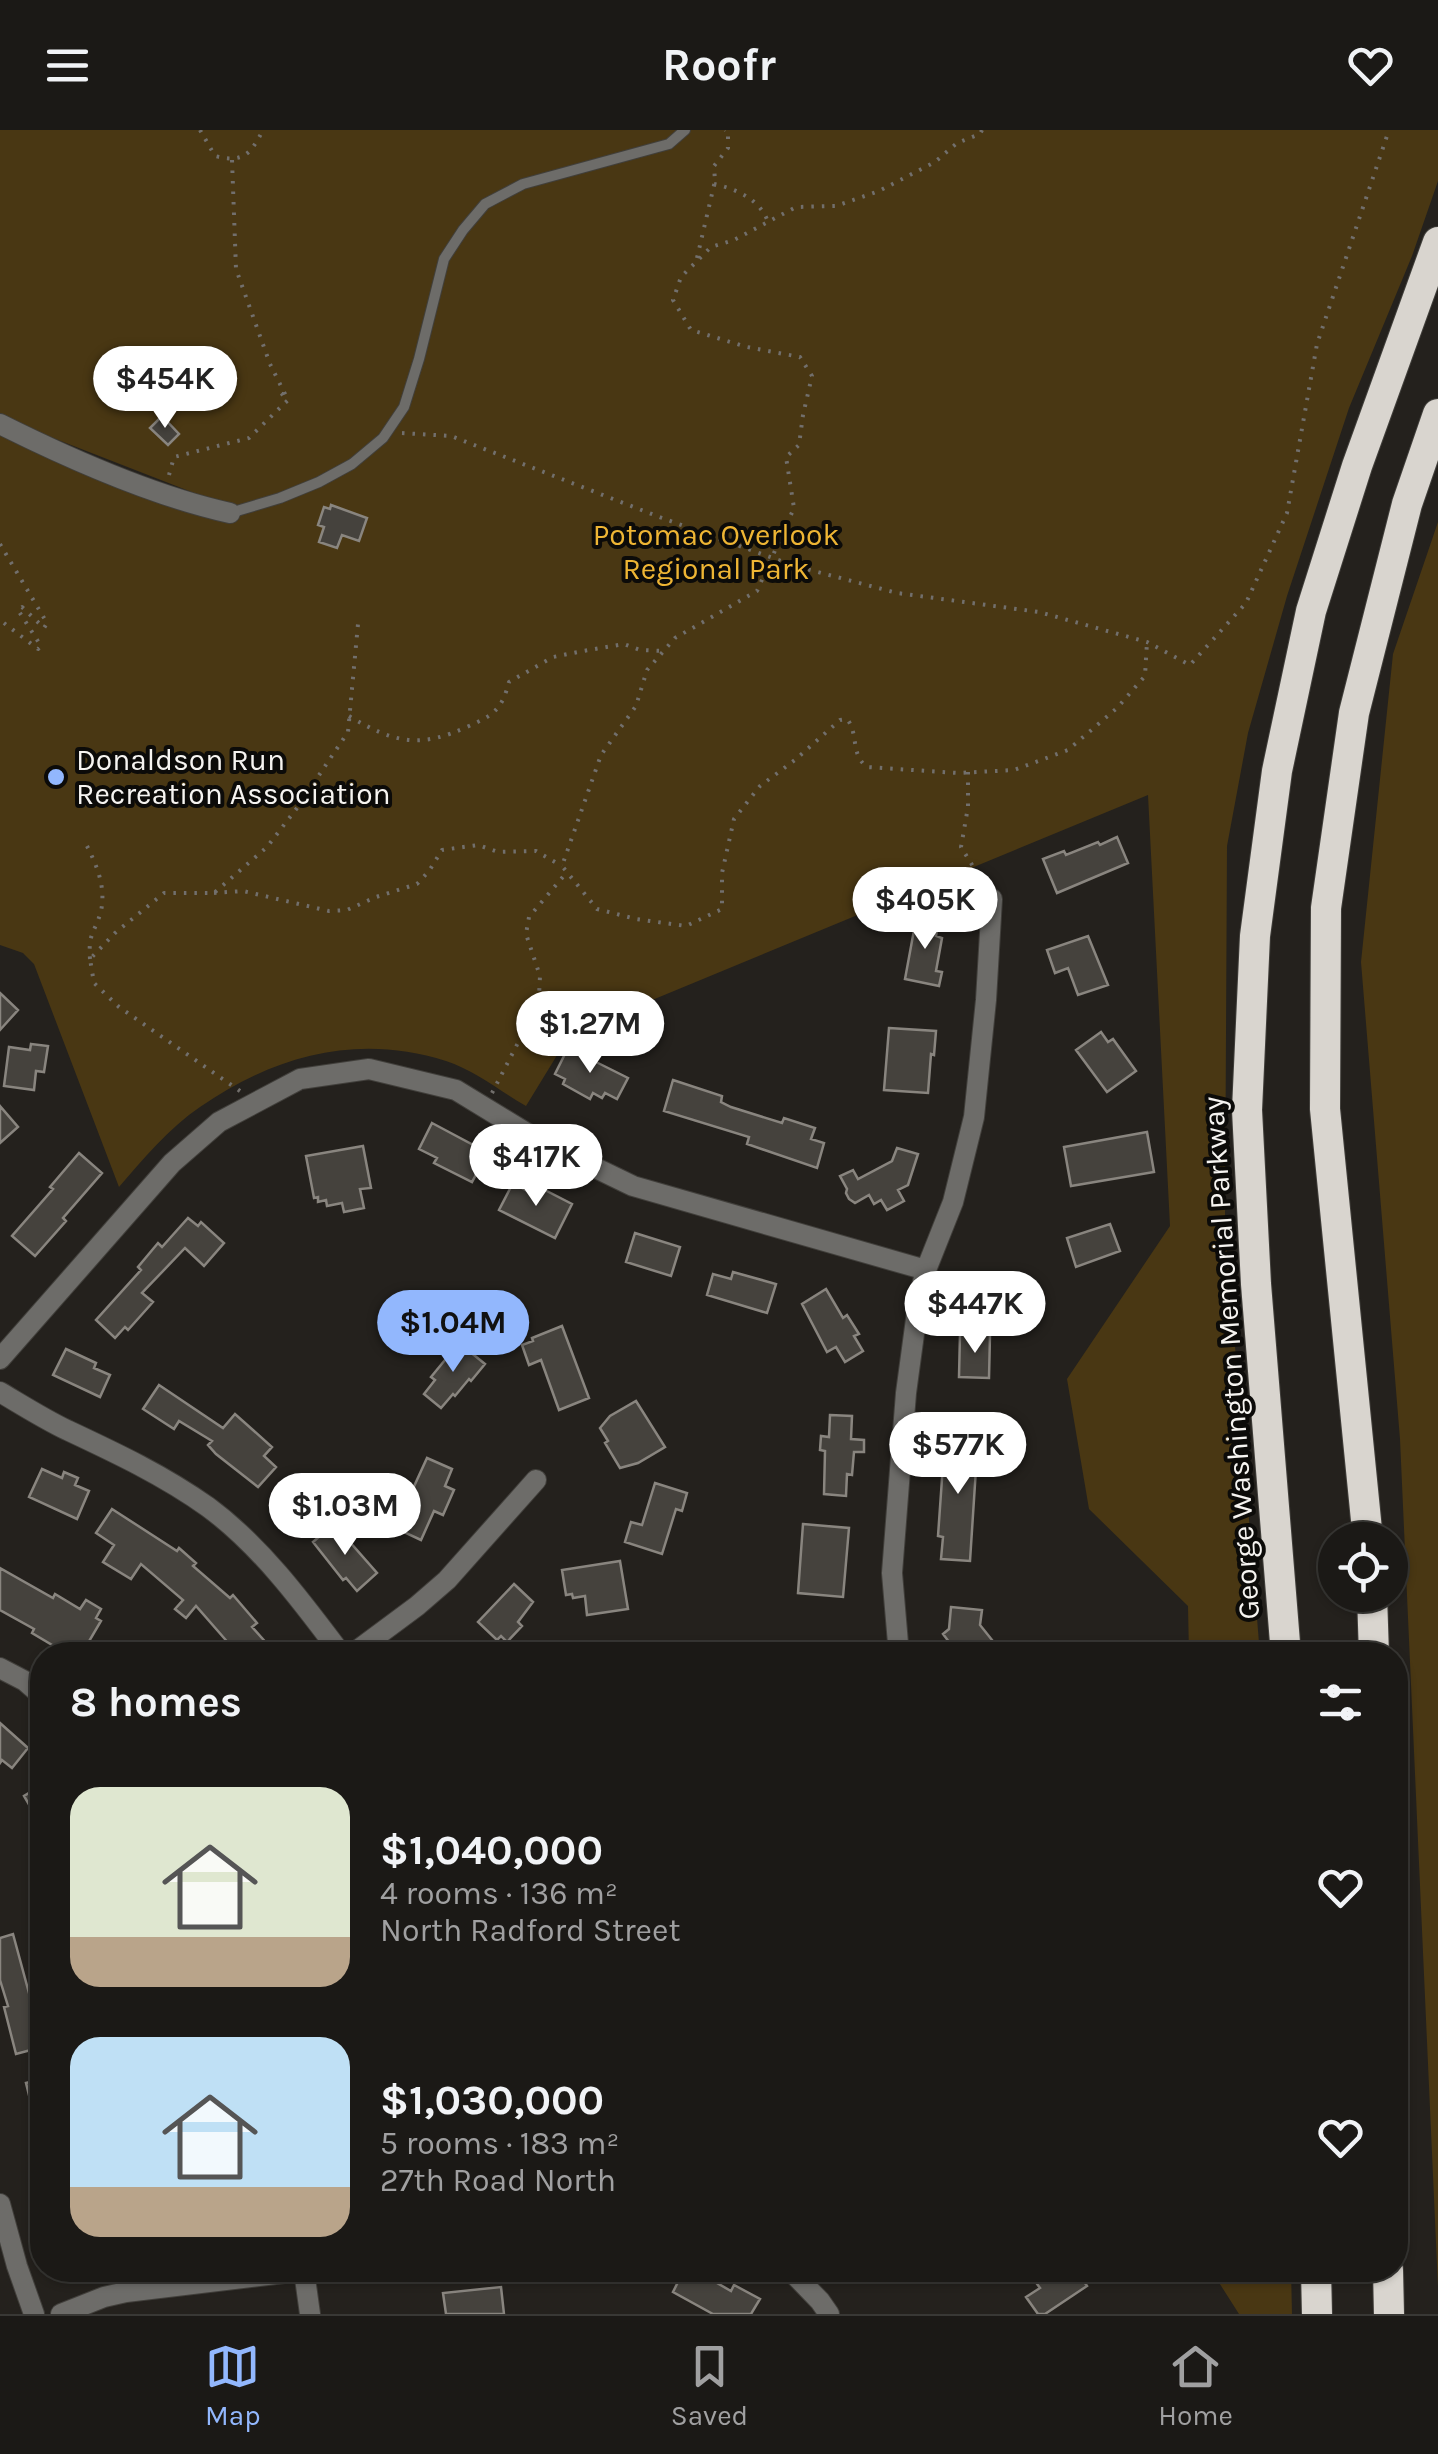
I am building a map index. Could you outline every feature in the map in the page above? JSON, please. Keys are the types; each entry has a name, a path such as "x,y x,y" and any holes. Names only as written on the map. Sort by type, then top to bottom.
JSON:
{"highway":[{"name":"George Washington Memorial Parkway","path":"1285,1642 1256,1284 1247,1110 1255,936 1277,770 1311,611 1357,466 1438,242"},
{"path":"1366,1522 1325,1110 1326,908 1354,713 1406,504 1438,414"},
{"path":"1373,1612 1374,1642"},
{"path":"1316,2282 1317,2314"},
{"path":"1388,2282 1388,2314"}],"street":[{"path":"0,424 164,494 230,512"},
{"path":"899,1642 892,1573 906,1393 919,1298 953,1202 974,1117 992,899"},
{"path":"0,1359 172,1164 219,1122 300,1079 369,1069 456,1090 538,1140 634,1186 926,1270"},
{"path":"0,1392 63,1428 118,1452 212,1510 251,1545 332,1642"},
{"path":"369,1642 447,1580 536,1480"},
{"path":"0,1668 30,1685"},
{"path":"0,2204 16,2266 34,2314"},
{"path":"61,2314 104,2297 201,2282"},
{"path":"307,2282 310,2314"},
{"path":"802,2282 829,2314"}],"lane":[{"path":"230,512 319,482 352,464 385,435 404,407 444,259 485,204 523,184 669,144 685,130"}],"path":[{"path":"200,130 215,156 232,160 248,154 263,130"},
{"path":"696,262 714,184 714,166 728,148 726,130"},
{"path":"562,866 601,754 636,706 647,670 675,638 757,591 794,508 786,458 800,445 812,376 800,358 691,330 673,300 681,277 711,247 734,240 796,207 836,206 879,191 934,162 957,143 982,130"},
{"path":"385,435 451,436 795,566 898,593 1039,612 1147,642 1190,666 1246,603 1287,513 1318,344 1389,130"},
{"path":"232,160 236,269 270,364 288,400"},
{"path":"714,184 751,198 768,222"},
{"path":"279,391 288,400"},
{"path":"164,494 174,457 248,438 288,400"},
{"path":"0,544 48,624 44,628 22,608 18,610 41,646 38,649 0,620"},
{"path":"214,894 266,847 298,808 348,732 358,624"},
{"path":"90,959 114,933 164,893 243,891 330,910 347,910 417,884 442,850 478,845 498,852 536,852 562,866 597,909 686,926 722,909 722,873 734,819 760,786 840,720 847,719 852,725 855,753 867,767 1014,770 1068,750 1117,708 1145,676 1147,642"},
{"path":"349,716 380,734 415,741 444,738 492,716 505,698 509,682 553,657 624,644 640,650 664,651"},
{"path":"968,772 962,847 992,899"},
{"path":"87,846 101,875 102,909 88,940 94,982 119,1008 256,1102"},
{"path":"484,1107 520,1039 538,1016 540,976 526,934 530,917 566,872"}],"green space":[{"name":"Potomac Overlook Regional Park","path":"0,130 1438,130 1438,181 1412,256 1349,408 1287,596 1248,733 1227,846 1225,1223 1259,1642 1189,1642 1188,1606 1089,1509 1067,1379 1170,1226 1148,795 570,1034 526,1106 446,1061 381,1049 318,1054 258,1074 200,1107 167,1134 119,1187 34,964 23,953 0,945 0,430 226,523 225,505 30,429 0,413"},
{"path":"1438,522 1438,2287 1408,1612 1408,1522 1404,1522 1361,962 1393,654"},
{"path":"1219,2282 1291,2282 1292,2314 1239,2314"}],"building":[{"path":"162,416 179,434 168,445 150,428"},
{"path":"331,505 367,518 359,541 342,535 337,548 319,542 324,527 318,525 324,507 330,509"},
{"path":"1117,837 1128,863 1057,893 1043,859"},
{"path":"917,914 939,918 939,986 905,979"},
{"path":"1088,936 1108,985 1078,995 1068,968 1055,973 1047,950"},
{"path":"0,993 18,1010 0,1030"},
{"path":"889,1028 936,1031 928,1093 884,1090"},
{"path":"1101,1032 1108,1042 1113,1039 1136,1071 1107,1092 1076,1050"},
{"path":"31,1044 48,1046 44,1072 36,1071 34,1090 4,1086 9,1047 30,1050"},
{"path":"568,1048 628,1078 617,1099 593,1093 590,1099 563,1084 565,1079 555,1074"},
{"path":"673,1080 722,1096 721,1102 731,1107 782,1123 784,1118 815,1128 811,1139 824,1143 817,1168 747,1144 749,1137 664,1111"},
{"path":"0,1106 18,1127 0,1143"},
{"path":"432,1123 486,1156 472,1182 434,1163 437,1158 419,1149"},
{"path":"1147,1132 1154,1172 1071,1186 1064,1147"},
{"path":"363,1146 371,1188 360,1189 364,1208 344,1212 342,1203 327,1206 326,1200 318,1202 306,1156"},
{"path":"897,1148 918,1154 908,1185 898,1190 904,1201 887,1210 881,1200 874,1204 869,1195 855,1203 849,1199 840,1176 853,1170 858,1179 892,1161"},
{"path":"79,1153 102,1173 35,1256 12,1236"},
{"path":"513,1183 529,1192 533,1184 572,1204 555,1238 499,1210"},
{"path":"188,1218 198,1226 201,1222 224,1243 204,1266 185,1248 142,1293 153,1302 128,1330 125,1327 115,1338 96,1320 141,1270 138,1267 158,1243 162,1247"},
{"path":"1110,1224 1120,1251 1076,1267 1067,1238"},
{"path":"635,1233 680,1247 671,1276 626,1262"},
{"path":"733,1272 776,1284 767,1313 707,1295 713,1274 731,1279"},
{"path":"826,1289 843,1318 847,1315 859,1334 854,1336 863,1351 845,1362 836,1347 827,1352 802,1304"},
{"path":"562,1326 589,1398 559,1410 541,1360 529,1365 522,1345"},
{"path":"960,1334 990,1335 989,1378 959,1377"},
{"path":"459,1343 485,1364 441,1408 424,1394 435,1380 431,1377"},
{"path":"66,1349 96,1363 94,1368 110,1375 100,1397 53,1375"},
{"path":"159,1385 223,1428 235,1414 272,1447 264,1456 276,1467 258,1487 216,1454 208,1445 212,1441 179,1421 174,1429 143,1409"},
{"path":"636,1401 665,1447 638,1463 620,1468 600,1428 610,1416"},
{"path":"830,1415 852,1416 851,1439 864,1440 864,1452 854,1452 846,1496 824,1494 825,1451 820,1450 821,1436 829,1437"},
{"path":"945,1436 978,1438 970,1561 941,1559 943,1537 938,1536"},
{"path":"427,1458 452,1469 445,1486 454,1490 443,1515 434,1511 421,1540 395,1528"},
{"path":"42,1469 62,1478 64,1472 78,1478 75,1485 89,1491 77,1519 29,1497"},
{"path":"655,1483 687,1493 682,1511 676,1509 662,1554 625,1542 631,1522 642,1525"},
{"path":"112,1509 177,1551 179,1548 196,1563 193,1566 230,1598 233,1595 257,1623 252,1627 265,1642 228,1642 196,1606 186,1618 175,1609 183,1600 141,1564 131,1579 103,1562 114,1545 96,1533"},
{"path":"334,1524 377,1573 357,1591 346,1578 343,1580 313,1542"},
{"path":"803,1524 849,1528 843,1597 798,1593"},
{"path":"620,1561 628,1609 587,1615 585,1596 566,1595 562,1570"},
{"path":"0,1568 80,1609 86,1600 101,1609 96,1618 101,1621 89,1642 47,1642 32,1633 34,1629 0,1610"},
{"path":"514,1584 533,1602 518,1622 522,1626 507,1642 501,1636 497,1640 478,1622"},
{"path":"951,1607 982,1610 980,1625 994,1642 949,1642 943,1634 949,1629"},
{"path":"0,1723 28,1748 12,1768 2,1760 0,1763"},
{"path":"13,1934 30,1997 30,2050 16,2054 0,1980 0,1938"},
{"path":"678,2282 715,2282 731,2291 734,2285 760,2299 751,2314 713,2314 673,2292"},
{"path":"1036,2282 1084,2282 1087,2286 1045,2314 1038,2314 1026,2297 1040,2288"},
{"path":"501,2287 504,2314 446,2314 443,2293"}],"place":[{"name":"Donaldson Run Recreation Association","path":"56,777"}]}
